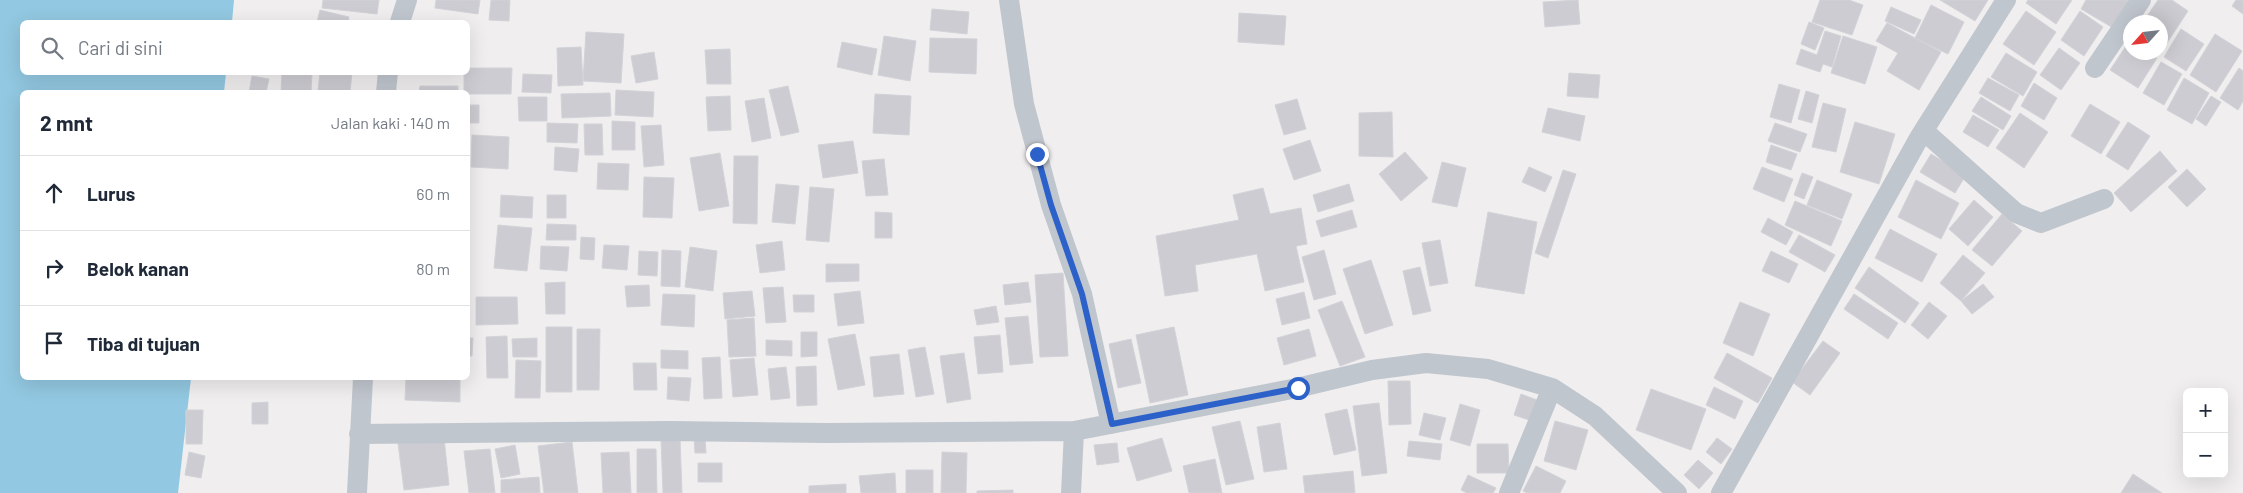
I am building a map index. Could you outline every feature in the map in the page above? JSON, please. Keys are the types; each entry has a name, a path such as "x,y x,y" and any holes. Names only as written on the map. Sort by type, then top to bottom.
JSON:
{"street":[{"path":"401,20 407,0"},
{"path":"1009,0 1024,104 1051,205 1082,294 1112,424"},
{"path":"1721,493 1924,131 2006,0"},
{"path":"2095,68 2141,0"},
{"path":"386,90 388,75"},
{"path":"1924,131 2016,213 2027,219 2041,223 2104,198"},
{"path":"359,434 671,431 827,433 1074,431 1298,388 1372,370 1426,363 1488,369 1552,388 1595,416 1676,493"},
{"path":"357,493 363,380"},
{"path":"1509,493 1552,388"},
{"path":"1071,493 1074,431"}],"water":[{"path":"0,0 234,0 232,20 20,20 20,75 226,75 224,90 20,90 20,380 191,380 178,493 0,493"}],"building":[{"path":"323,0 379,0 377,14 322,8"},
{"path":"436,0 480,0 478,14 435,8"},
{"path":"491,0 510,0 509,21 489,20"},
{"path":"1578,0 1580,24 1545,27 1543,2"},
{"path":"1820,0 1849,0 1863,5 1852,35 1812,22"},
{"path":"1940,0 1988,0 1975,21"},
{"path":"2028,0 2072,0 2056,24 2026,3"},
{"path":"2086,0 2132,0 2115,29 2081,9"},
{"path":"2158,0 2172,0 2188,11 2168,41 2168,15 2148,15"},
{"path":"2236,0 2243,0 2243,14 2232,6"},
{"path":"1931,5 1964,22 1948,54 1915,38"},
{"path":"1891,7 1921,20 1914,34 1885,21"},
{"path":"932,9 969,12 967,34 930,30"},
{"path":"320,10 349,17 348,20 318,20"},
{"path":"2026,11 2056,32 2034,65 2003,44"},
{"path":"2080,11 2103,27 2084,56 2061,40"},
{"path":"1239,13 1286,16 1284,45 1238,42"},
{"path":"1809,22 1824,28 1815,50 1801,44"},
{"path":"1887,23 1941,52 1919,90 1887,71 1898,53 1876,41"},
{"path":"2181,29 2204,44 2186,71 2168,60 2168,50"},
{"path":"1825,31 1841,36 1832,67 1823,64 1820,72 1796,64 1801,49 1817,55"},
{"path":"586,32 624,34 621,83 583,81"},
{"path":"2215,34 2242,51 2216,92 2190,75"},
{"path":"884,36 916,41 910,81 878,75"},
{"path":"1843,36 1877,47 1865,84 1831,73"},
{"path":"930,38 977,39 976,74 929,72"},
{"path":"842,42 877,49 872,75 837,67"},
{"path":"581,47 583,85 558,86 557,48"},
{"path":"2059,48 2080,63 2061,90 2040,75"},
{"path":"730,49 731,84 707,84 705,50"},
{"path":"2123,50 2123,60 2156,60 2138,88 2110,70"},
{"path":"654,52 658,79 636,83 631,56"},
{"path":"2006,53 2037,72 2023,96 1991,77"},
{"path":"2161,62 2182,74 2164,105 2143,93"},
{"path":"470,68 512,68 511,94 470,94 470,90 464,90 464,75 470,75"},
{"path":"2239,68 2243,71 2243,101 2238,110 2220,98"},
{"path":"1569,73 1600,75 1598,98 1567,96"},
{"path":"523,74 552,75 551,93 522,92"},
{"path":"282,75 312,75 311,90 281,90"},
{"path":"320,75 352,75 350,90 318,90"},
{"path":"252,76 269,79 266,90 249,90"},
{"path":"1988,78 2019,95 2010,111 1979,93"},
{"path":"2184,78 2209,93 2192,124 2167,110"},
{"path":"2034,83 2057,98 2044,120 2021,106"},
{"path":"1779,84 1800,90 1791,123 1770,117"},
{"path":"420,86 458,86 458,90 419,90"},
{"path":"788,86 799,132 781,136 769,90"},
{"path":"616,90 654,92 653,117 615,115"},
{"path":"1806,91 1819,95 1812,123 1798,119"},
{"path":"610,93 611,116 562,118 561,94"},
{"path":"875,94 911,96 909,135 873,133"},
{"path":"730,96 731,130 708,131 706,97"},
{"path":"2211,96 2221,102 2206,126 2196,119"},
{"path":"518,97 547,97 547,121 519,121"},
{"path":"1981,97 2011,116 2003,130 1972,111"},
{"path":"764,98 771,138 752,142 745,101"},
{"path":"1297,99 1306,129 1284,135 1275,105"},
{"path":"1823,103 1846,109 1836,152 1812,147"},
{"path":"2090,104 2120,122 2101,154 2071,136"},
{"path":"470,105 479,105 479,123 470,123"},
{"path":"1548,108 1585,116 1580,141 1542,132"},
{"path":"1392,112 1393,157 1359,156 1359,113"},
{"path":"2020,113 2048,132 2024,168 1996,148"},
{"path":"1973,115 1999,130 1988,147 1963,132"},
{"path":"612,121 635,122 635,150 612,150"},
{"path":"1855,122 1895,134 1879,184 1840,172"},
{"path":"2128,122 2150,136 2128,170 2106,156"},
{"path":"547,123 578,124 577,143 547,142"},
{"path":"1775,123 1807,134 1800,152 1768,141"},
{"path":"584,124 602,124 603,155 585,155"},
{"path":"661,125 664,165 644,167 641,126"},
{"path":"472,135 509,137 508,169 471,167"},
{"path":"1310,140 1321,171 1294,180 1283,149"},
{"path":"853,141 858,173 823,178 818,145"},
{"path":"1771,145 1797,154 1791,170 1766,162"},
{"path":"555,147 579,149 577,172 554,170"},
{"path":"2160,151 2177,171 2131,212 2114,193"},
{"path":"1405,152 1428,178 1401,201 1379,174"},
{"path":"720,153 729,206 699,211 690,158"},
{"path":"1931,154 1966,175 1955,193 1920,172"},
{"path":"734,156 758,156 757,224 733,223"},
{"path":"884,159 888,195 866,196 862,161"},
{"path":"1442,162 1466,168 1457,207 1432,202"},
{"path":"598,163 629,164 628,190 597,189"},
{"path":"1529,167 1552,177 1545,192 1522,182"},
{"path":"1762,167 1793,179 1784,202 1753,189"},
{"path":"2187,169 2206,189 2187,207 2168,187"},
{"path":"1563,170 1576,174 1548,258 1535,253"},
{"path":"1802,173 1813,177 1804,199 1794,195"},
{"path":"644,177 674,178 672,218 643,217"},
{"path":"1817,180 1852,194 1842,219 1807,205"},
{"path":"1916,180 1959,203 1941,239 1898,217"},
{"path":"776,184 799,186 795,224 772,222"},
{"path":"1349,184 1354,201 1318,212 1313,195"},
{"path":"810,187 834,189 829,242 806,240"},
{"path":"1263,188 1270,214 1301,208 1307,244 1296,246 1304,282 1265,291 1257,254 1195,265 1198,291 1165,296 1156,236 1239,220 1233,195"},
{"path":"501,195 533,197 532,218 500,217"},
{"path":"547,195 566,195 566,218 547,218"},
{"path":"1974,200 1993,217 1968,246 1949,229"},
{"path":"1795,201 1842,221 1831,246 1785,225"},
{"path":"1352,210 1357,227 1321,237 1316,221"},
{"path":"875,212 892,213 892,238 875,238"},
{"path":"1488,212 1537,222 1524,294 1475,286"},
{"path":"2002,214 2022,231 1992,266 1972,250"},
{"path":"1768,218 1793,232 1786,245 1761,232"},
{"path":"547,224 576,225 576,240 546,240"},
{"path":"498,225 532,228 527,271 494,268"},
{"path":"1890,229 1937,254 1922,282 1875,258"},
{"path":"1799,235 1835,255 1825,272 1789,252"},
{"path":"581,237 595,238 594,260 580,259"},
{"path":"1440,240 1448,283 1430,286 1422,243"},
{"path":"782,241 785,270 760,273 756,245"},
{"path":"604,245 629,246 627,270 602,268"},
{"path":"541,246 569,247 567,271 540,269"},
{"path":"690,247 717,251 713,291 685,287"},
{"path":"662,250 681,251 680,287 661,286"},
{"path":"1324,250 1336,294 1314,300 1302,257"},
{"path":"639,251 658,252 657,276 638,275"},
{"path":"1771,251 1798,264 1789,283 1762,271"},
{"path":"1963,255 1985,273 1961,301 1940,283"},
{"path":"1371,260 1393,325 1365,334 1343,269"},
{"path":"826,264 859,264 859,281 826,282"},
{"path":"1420,267 1431,311 1413,315 1403,271"},
{"path":"1869,267 1919,303 1905,323 1855,288"},
{"path":"1063,273 1068,356 1040,357 1035,275"},
{"path":"565,282 565,314 546,314 545,283"},
{"path":"1028,282 1031,302 1005,305 1003,285"},
{"path":"1983,284 1994,297 1972,314 1961,301"},
{"path":"649,285 650,306 627,307 625,286"},
{"path":"783,287 786,322 766,323 763,288"},
{"path":"752,291 755,316 725,319 723,293"},
{"path":"860,291 864,323 838,326 834,294"},
{"path":"1304,292 1310,318 1282,325 1276,299"},
{"path":"663,294 695,295 694,327 661,325"},
{"path":"1854,294 1898,323 1888,339 1844,309"},
{"path":"793,295 814,295 814,312 794,312"},
{"path":"476,297 517,297 518,324 476,325"},
{"path":"1342,301 1365,357 1340,366 1318,310"},
{"path":"1740,302 1770,314 1753,356 1723,343"},
{"path":"1929,302 1947,316 1928,339 1911,325"},
{"path":"996,306 999,322 977,325 974,310"},
{"path":"1028,316 1033,363 1010,365 1005,318"},
{"path":"754,318 756,356 729,357 727,320"},
{"path":"546,327 572,327 572,392 546,392"},
{"path":"1174,327 1188,395 1150,403 1136,335"},
{"path":"577,329 600,329 599,390 577,390"},
{"path":"1309,329 1316,356 1284,365 1277,338"},
{"path":"801,332 817,332 817,356 801,357"},
{"path":"855,334 865,385 838,390 828,339"},
{"path":"1000,335 1003,372 978,374 974,337"},
{"path":"507,336 508,378 487,378 486,337"},
{"path":"470,338 473,338 472,356 470,356"},
{"path":"537,338 537,357 513,357 512,339"},
{"path":"1131,339 1141,383 1118,388 1109,344"},
{"path":"766,340 792,341 792,356 766,355"},
{"path":"1823,341 1840,353 1810,395 1792,382"},
{"path":"925,347 934,394 916,397 908,350"},
{"path":"661,350 688,351 688,369 661,368"},
{"path":"964,353 971,399 947,403 940,356"},
{"path":"1727,353 1772,378 1758,403 1714,378"},
{"path":"899,354 904,394 874,397 870,357"},
{"path":"720,357 722,398 704,399 702,358"},
{"path":"754,358 758,395 733,397 730,360"},
{"path":"516,360 541,361 540,398 515,398"},
{"path":"633,363 656,363 657,390 634,390"},
{"path":"816,366 817,405 797,406 796,367"},
{"path":"786,367 790,398 771,400 768,369"},
{"path":"668,377 691,378 689,401 667,399"},
{"path":"406,380 460,380 460,402 405,400"},
{"path":"1388,381 1410,381 1411,424 1389,425"},
{"path":"1714,387 1743,401 1735,419 1706,405"},
{"path":"1651,389 1706,409 1691,450 1636,430"},
{"path":"1521,394 1537,400 1529,420 1514,415"},
{"path":"268,402 268,424 252,424 252,403"},
{"path":"1379,403 1387,473 1362,476 1353,406"},
{"path":"1460,404 1480,410 1470,446 1450,440"},
{"path":"1347,409 1356,450 1334,455 1325,414"},
{"path":"186,410 203,410 202,444 186,444"},
{"path":"1424,413 1446,418 1440,440 1419,435"},
{"path":"1240,421 1254,479 1226,485 1212,427"},
{"path":"1555,421 1588,430 1576,470 1544,461"},
{"path":"1280,423 1287,469 1264,472 1257,427"},
{"path":"705,437 706,453 695,453 694,438"},
{"path":"444,438 449,485 404,490 398,443"},
{"path":"680,438 682,493 663,493 661,439"},
{"path":"1162,438 1172,471 1137,481 1127,448"},
{"path":"1717,438 1732,449 1721,464 1706,452"},
{"path":"1409,441 1442,444 1440,460 1407,456"},
{"path":"572,442 578,493 544,493 538,446"},
{"path":"1117,443 1119,462 1097,465 1094,445"},
{"path":"1477,444 1508,444 1509,473 1477,473"},
{"path":"515,445 520,474 501,478 495,449"},
{"path":"490,449 495,493 469,493 464,451"},
{"path":"637,449 656,449 657,493 637,493"},
{"path":"189,452 205,456 201,478 185,475"},
{"path":"629,452 631,493 603,493 601,453"},
{"path":"942,452 967,453 966,493 941,493"},
{"path":"1215,459 1222,493 1189,493 1183,466"},
{"path":"1698,460 1713,473 1699,489 1684,475"},
{"path":"698,463 722,463 722,482 698,482"},
{"path":"1536,466 1566,481 1560,493 1527,493 1523,491"},
{"path":"906,470 933,470 933,493 906,493"},
{"path":"1353,471 1355,493 1305,493 1303,476"},
{"path":"895,473 896,493 861,493 859,476"},
{"path":"2133,474 2162,493 2121,493"},
{"path":"1468,475 1496,488 1493,493 1467,493 1461,490"},
{"path":"539,477 540,493 501,493 501,480"},
{"path":"846,484 846,493 809,493 809,486"},
{"path":"1013,490 1013,493 977,493 977,491"}],"route":[{"path":"1037,154 1051,205 1082,294 1112,424 1298,388"}]}
